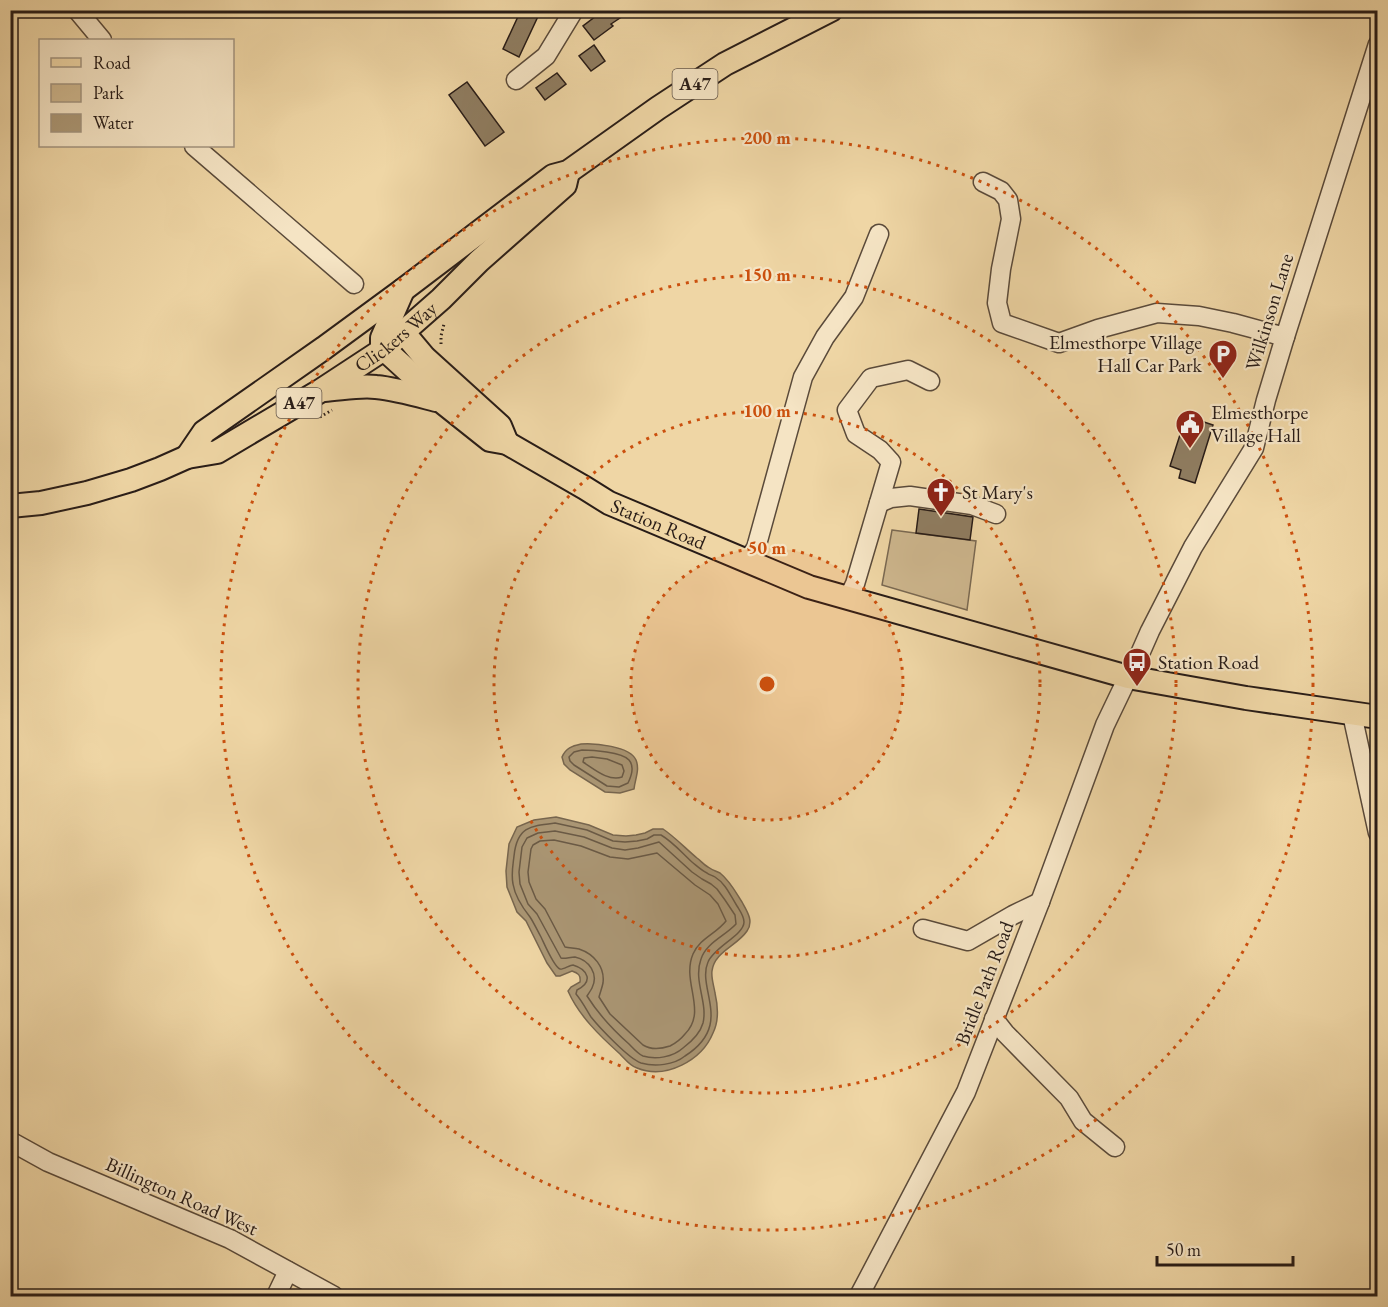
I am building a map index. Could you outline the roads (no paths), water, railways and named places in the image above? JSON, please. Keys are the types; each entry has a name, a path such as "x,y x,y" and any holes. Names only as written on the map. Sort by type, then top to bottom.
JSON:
{"main road":[{"name":"Clickers Way","path":"187,457 204,432 324,348 553,176 568,172 725,64 831,10"},
{"name":"Clickers Way","path":"10,506 41,503 87,493 140,476 187,457 217,452 320,391 441,300 479,261 565,185 568,172"},
{"path":"324,348 391,337 403,290"},
{"name":"Station Road","path":"391,337 441,401 490,440 507,443 609,503 809,587 1128,677 1246,698 1377,717"},
{"name":"Station Road","path":"391,337 425,357 500,426 507,443"},
{"path":"320,391 375,387 441,401"}],"street":[{"path":"77,10 101,39"},
{"path":"516,80 546,57 574,10"},
{"name":"Wilkinson Lane","path":"1128,677 1193,547 1254,448 1285,337 1377,44"},
{"path":"195,147 354,284"},
{"path":"982,182 1001,191 1008,200 1011,219 997,303 1002,324 1059,343 1098,329 1157,313 1199,316 1285,337"},
{"path":"747,561 756,548 803,377 825,337 854,297 879,234"},
{"path":"848,598 855,584 891,462 880,450 856,434 847,410 872,378 908,370 930,381"},
{"path":"879,503 891,498 910,496 972,505 996,514"},
{"name":"Bridle Path Road","path":"859,1296 966,1092 1106,725 1128,677"},
{"path":"1352,714 1377,833"},
{"path":"923,929 968,941 1040,902"},
{"path":"994,1019 1069,1098 1083,1120 1115,1147"},
{"name":"Billington Road West","path":"10,1142 48,1162 230,1239 334,1296"},
{"path":"276,1296 288,1271"}],"water":[{"path":"581,744 611,746 632,755 638,767 634,789 620,793 605,792 570,770 564,764 562,757 565,751"},
{"path":"556,817 589,825 613,835 636,835 653,829 663,829 705,865 724,876 746,909 750,920 747,931 721,954 712,971 717,1003 715,1028 701,1052 682,1065 660,1071 648,1071 634,1067 628,1062 578,1009 568,991 580,982 579,975 572,971 556,976 526,921 517,912 507,887 509,844 517,827 534,820"}],"place":[{"name":"Elmesthorpe Village Hall Car Park","path":"1223,380"},
{"name":"Elmesthorpe Village Hall","path":"1190,450"},
{"name":"St Mary's","path":"941,518"},
{"name":"Station Road","path":"1137,688"}]}
